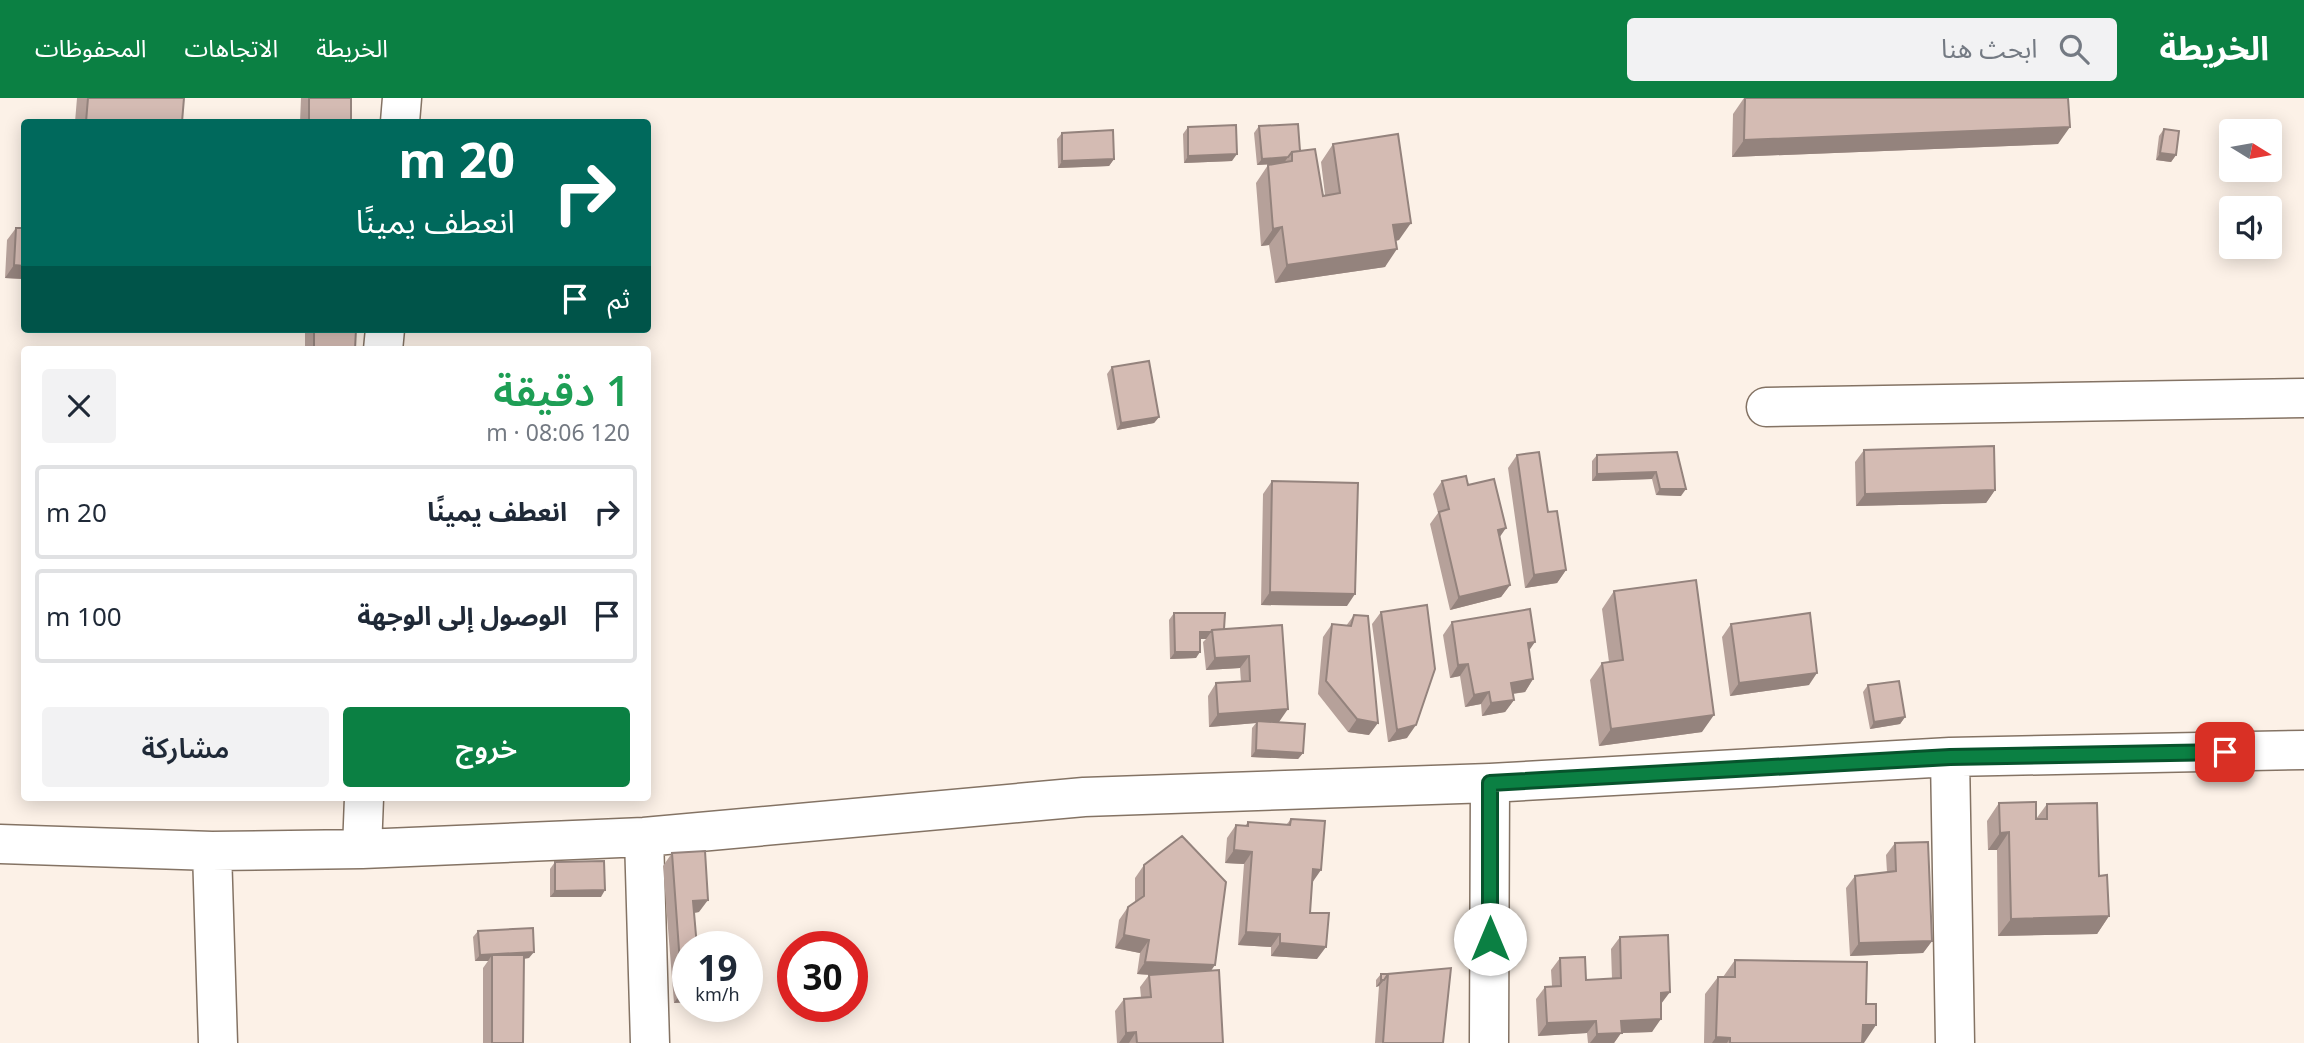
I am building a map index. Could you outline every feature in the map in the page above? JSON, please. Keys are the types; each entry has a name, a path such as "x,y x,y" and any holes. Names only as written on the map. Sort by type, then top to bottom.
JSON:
{"street":[{"path":"400,119 402,98"},
{"path":"1766,407 2304,398"},
{"path":"0,844 212,851 362,849 644,837 1084,797 1490,783 1950,757 2304,750"},
{"path":"1950,757 1955,1043"},
{"path":"1489,1043 1490,783"},
{"path":"362,849 364,801"},
{"path":"644,837 650,1043"},
{"path":"212,851 218,1043"}],"building":[{"path":"88,98 184,98 182,119 86,119"},
{"path":"309,98 351,98 351,119 309,119"},
{"path":"1745,98 2068,98 2070,127 1744,140"},
{"path":"1298,124 1300,151 1292,152 1288,157 1262,159 1259,126"},
{"path":"1236,125 1237,154 1188,156 1188,127"},
{"path":"2164,129 2179,131 2176,155 2160,153"},
{"path":"1113,130 1114,159 1062,161 1062,133"},
{"path":"1398,134 1411,223 1393,225 1397,249 1287,265 1282,227 1273,229 1268,165 1292,161 1292,152 1315,149 1323,196 1340,193 1333,144"},
{"path":"16,228 21,228 21,266 14,265"},
{"path":"314,333 356,333 355,346 314,346"},
{"path":"1149,361 1159,417 1121,423 1112,367"},
{"path":"1994,446 1995,490 1865,494 1864,450"},
{"path":"1539,452 1548,512 1557,511 1566,570 1534,575 1517,455"},
{"path":"1677,452 1686,489 1660,489 1656,472 1597,474 1597,455"},
{"path":"1466,476 1468,485 1494,479 1506,528 1498,530 1510,585 1459,597 1439,512 1449,509 1442,481"},
{"path":"1272,481 1358,483 1355,594 1270,592"},
{"path":"1696,580 1714,715 1611,729 1602,663 1623,660 1614,591"},
{"path":"1427,605 1435,669 1416,725 1397,730 1381,612"},
{"path":"1530,609 1535,642 1528,643 1533,679 1511,683 1514,700 1491,703 1489,692 1474,695 1468,664 1458,665 1452,622"},
{"path":"1174,613 1225,613 1224,629 1200,632 1200,652 1175,652"},
{"path":"1810,613 1817,673 1739,683 1731,624"},
{"path":"1354,615 1368,616 1378,723 1357,719 1326,681 1332,624 1351,626"},
{"path":"1282,625 1288,709 1218,714 1216,683 1250,681 1249,656 1215,658 1212,630"},
{"path":"1899,681 1905,717 1874,722 1868,685"},
{"path":"1257,721 1305,724 1303,753 1256,750"},
{"path":"2036,802 2036,819 2047,819 2047,804 2097,803 2099,876 2107,875 2109,916 2011,919 2009,832 2000,833 1999,803"},
{"path":"1291,819 1325,821 1321,870 1313,869 1310,913 1329,913 1326,947 1280,943 1280,934 1246,932 1252,852 1234,850 1236,825 1248,826 1248,822 1290,825"},
{"path":"1182,836 1226,882 1215,965 1145,962 1149,940 1124,935 1128,907 1144,896 1144,865"},
{"path":"1928,842 1932,941 1859,943 1855,876 1896,871 1895,843"},
{"path":"705,851 708,900 693,901 696,931 678,931 672,853"},
{"path":"604,861 605,890 555,891 555,862"},
{"path":"533,928 534,952 480,955 478,931"},
{"path":"1668,935 1670,992 1661,993 1661,1019 1621,1021 1622,1033 1597,1034 1596,1021 1547,1023 1545,987 1561,986 1560,958 1585,957 1586,980 1621,978 1620,937"},
{"path":"492,955 524,955 523,1043 492,1043"},
{"path":"1735,960 1867,962 1866,1004 1876,1004 1876,1025 1863,1025 1862,1043 1730,1043 1730,1038 1716,1037 1718,977 1735,977"},
{"path":"1451,968 1443,1043 1383,1043 1388,974"},
{"path":"1219,970 1223,1043 1137,1043 1136,1032 1126,1033 1124,999 1151,997 1149,975"}],"route":[{"path":"1490,939 1490,783 1950,757 2225,752"}]}
